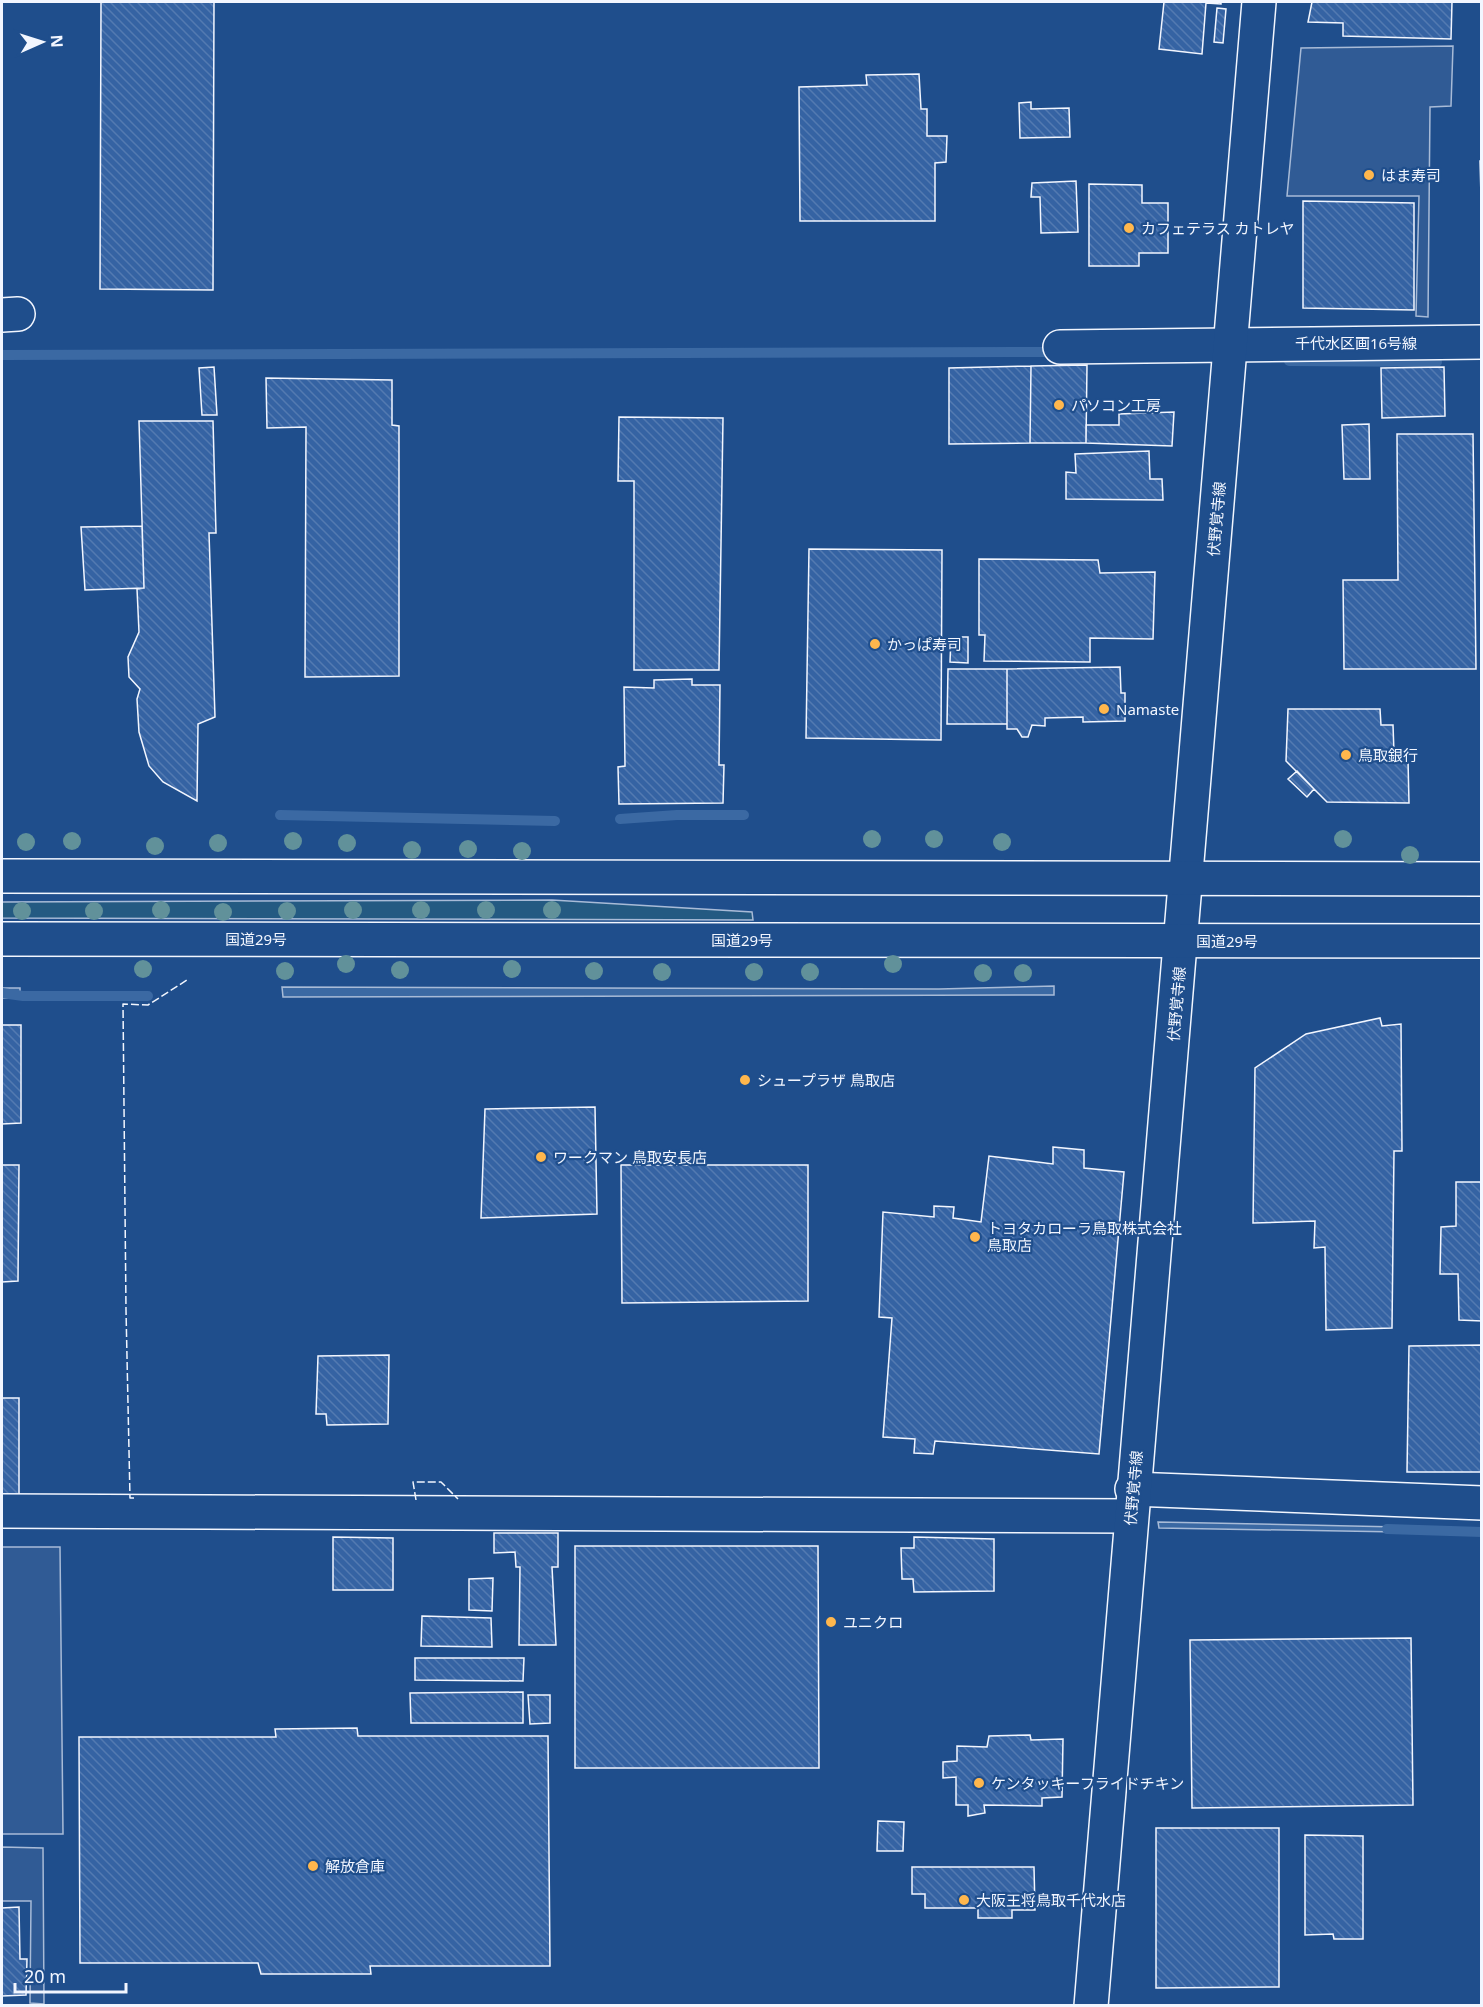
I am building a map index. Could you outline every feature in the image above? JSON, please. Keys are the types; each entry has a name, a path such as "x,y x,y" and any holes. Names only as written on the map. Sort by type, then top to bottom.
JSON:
{"main road":[{"name":"伏野覚寺線","path":"1091,2006 1131,1503 1181,941 1259,2"},
{"name":"千代水区画16号線","path":"1060,347 1230,343 1482,342"},
{"path":"2,876 1482,879"},
{"name":"国道29号","path":"2,939 1482,941"},
{"path":"2,1511 1131,1503 1388,1497 1482,1503"}],"shaded area":[{"path":"1453,46 1451,106 1430,107 1428,317 1416,316 1419,196 1287,196 1301,48"},
{"path":"552,900 752,912 753,920 2,918 2,902"},
{"path":"1054,986 1054,995 283,997 282,987 939,989"},
{"path":"2,988 20,988 20,998 2,998"},
{"path":"1158,1522 1399,1527 1399,1532 1159,1528"},
{"path":"2,1547 60,1547 63,1834 2,1834"},
{"path":"2,1847 43,1848 44,2004 30,2003 31,1901 2,1901"}],"building":[{"path":"101,2 214,2 213,290 100,289"},
{"path":"1164,2 1221,2 1221,4 1206,3 1202,54 1159,49"},
{"path":"1312,2 1452,2 1451,39 1343,36 1343,23 1308,22"},
{"path":"1217,8 1226,9 1223,43 1214,42"},
{"path":"919,74 921,109 927,109 927,136 947,136 946,162 935,163 935,221 800,221 799,87 867,85 866,75"},
{"path":"1031,102 1031,109 1069,108 1070,137 1020,138 1019,103"},
{"path":"1480,161 1482,161 1482,232"},
{"path":"1076,181 1078,232 1041,233 1040,197 1031,197 1032,183"},
{"name":"カフェテラス カトレヤ","path":"1089,184 1142,185 1142,203 1168,203 1168,253 1139,253 1139,266 1089,266"},
{"path":"1303,201 1414,203 1414,310 1303,308"},
{"name":"パソコン工房","path":"1087,365 1086,443 1030,443 1031,366"},
{"path":"1031,366 1030,443 949,444 949,368"},
{"path":"214,367 217,415 202,415 199,368"},
{"path":"1444,367 1445,416 1382,418 1381,368"},
{"path":"266,378 392,380 392,425 399,426 399,676 305,677 306,427 267,428"},
{"path":"1174,412 1172,446 1086,443 1086,425 1119,425 1119,414"},
{"path":"619,417 723,418 719,670 634,670 634,481 618,481"},
{"path":"139,421 213,421 216,533 209,533 215,717 198,724 197,801 163,782 149,766 139,732 137,699 140,689 129,677 128,657 139,632 137,589 144,588"},
{"path":"1369,424 1370,479 1344,479 1342,425"},
{"path":"1397,434 1473,434 1476,669 1344,669 1343,580 1398,580"},
{"path":"1149,451 1150,479 1162,479 1163,500 1066,499 1066,472 1076,473 1075,454"},
{"path":"142,526 144,588 85,590 81,527"},
{"name":"かっぱ寿司","path":"809,549 942,550 941,740 806,738"},
{"path":"979,559 1098,560 1100,573 1155,572 1153,639 1090,638 1090,662 984,661 985,635 979,635"},
{"path":"951,637 968,637 968,663 950,662"},
{"path":"1120,667 1121,693 1125,693 1125,721 1083,722 1083,717 1045,718 1045,726 1032,725 1028,737 1022,737 1017,729 1007,729 1007,669"},
{"path":"948,669 1007,669 1007,724 947,724"},
{"path":"692,679 692,685 720,685 719,765 724,765 723,803 619,804 618,767 625,766 624,687 654,688 654,680"},
{"path":"1288,709 1380,709 1381,725 1393,725 1394,753 1379,754 1379,762 1408,760 1409,803 1327,802 1286,761"},
{"path":"1297,771 1314,789 1307,797 1288,779"},
{"path":"1380,1018 1382,1026 1401,1024 1402,1151 1394,1151 1392,1328 1326,1330 1325,1247 1314,1248 1315,1221 1253,1223 1255,1068 1306,1034"},
{"path":"2,1025 21,1025 21,1123 2,1124"},
{"path":"595,1107 597,1214 481,1218 485,1109"},
{"path":"1053,1147 1084,1150 1084,1168 1124,1172 1099,1454 935,1441 933,1454 914,1453 915,1439 883,1437 892,1318 879,1317 883,1212 934,1217 934,1206 954,1207 953,1218 981,1222 989,1156 1053,1164"},
{"path":"2,1165 19,1165 18,1281 2,1282"},
{"path":"621,1165 808,1165 808,1301 622,1303"},
{"path":"1456,1182 1482,1182 1482,1321 1459,1320 1458,1274 1440,1274 1441,1227 1456,1226"},
{"path":"1482,1345 1482,1472 1407,1472 1409,1346"},
{"path":"389,1355 388,1424 327,1425 326,1414 316,1414 318,1356"},
{"path":"2,1398 19,1398 19,1499 2,1499"},
{"path":"494,1533 558,1533 558,1567 552,1567 556,1645 519,1645 520,1567 516,1567 515,1552 494,1553"},
{"path":"333,1537 393,1538 393,1590 333,1590"},
{"path":"914,1537 994,1539 994,1591 914,1592 913,1579 902,1579 901,1548 914,1548"},
{"path":"575,1546 818,1546 819,1768 575,1768"},
{"path":"493,1578 492,1611 469,1610 469,1579"},
{"path":"422,1616 491,1618 492,1647 421,1646"},
{"path":"1411,1638 1413,1805 1192,1808 1190,1640"},
{"path":"415,1658 524,1658 523,1681 415,1680"},
{"path":"523,1692 523,1723 411,1723 410,1693"},
{"path":"528,1695 550,1695 550,1723 530,1724"},
{"name":"解放倉庫","path":"357,1728 358,1736 548,1736 550,1966 370,1966 371,1974 261,1974 258,1963 80,1963 79,1737 276,1737 275,1729"},
{"path":"1030,1735 1031,1740 1063,1739 1062,1797 1042,1798 1042,1806 984,1805 985,1813 968,1816 968,1805 956,1805 956,1777 943,1778 943,1762 957,1761 957,1746 987,1747 989,1736"},
{"path":"878,1821 904,1822 903,1851 877,1851"},
{"path":"1156,1828 1279,1828 1279,1987 1156,1988"},
{"path":"1305,1835 1363,1836 1363,1939 1334,1939 1333,1934 1305,1935"},
{"path":"912,1867 1034,1867 1035,1910 1012,1910 1012,1918 978,1918 978,1908 925,1908 925,1894 912,1894"},
{"path":"19,1907 20,1959 27,1959 26,1995 2,1996 2,1908"}],"waterway":[{"path":"2,355 1051,352 1055,357"},
{"path":"1289,361 1437,362"},
{"path":"280,815 555,821"},
{"path":"620,819 677,815 744,815"},
{"path":"2,993 23,996 148,996"},
{"path":"1387,1529 1482,1532"}],"fence":[{"path":"134,1498 130,1498 123,1004 148,1005 187,980"},
{"path":"416,1500 413,1482 441,1482 458,1499"}],"place":[{"name":"はま寿司","path":"1369,175"},
{"name":"カフェテラス カトレヤ","path":"1129,228"},
{"name":"パソコン工房","path":"1059,405"},
{"name":"かっぱ寿司","path":"875,644"},
{"name":"Namaste","path":"1104,709"},
{"name":"鳥取銀行","path":"1346,755"},
{"name":"シュープラザ 鳥取店","path":"745,1080"},
{"name":"ワークマン 鳥取安長店","path":"541,1157"},
{"name":"トヨタカローラ鳥取株式会社 鳥取店","path":"975,1237"},
{"name":"ユニクロ","path":"831,1622"},
{"name":"ケンタッキーフライドチキン","path":"979,1783"},
{"name":"解放倉庫","path":"313,1866"},
{"name":"大阪王将鳥取千代水店","path":"964,1900"}]}
